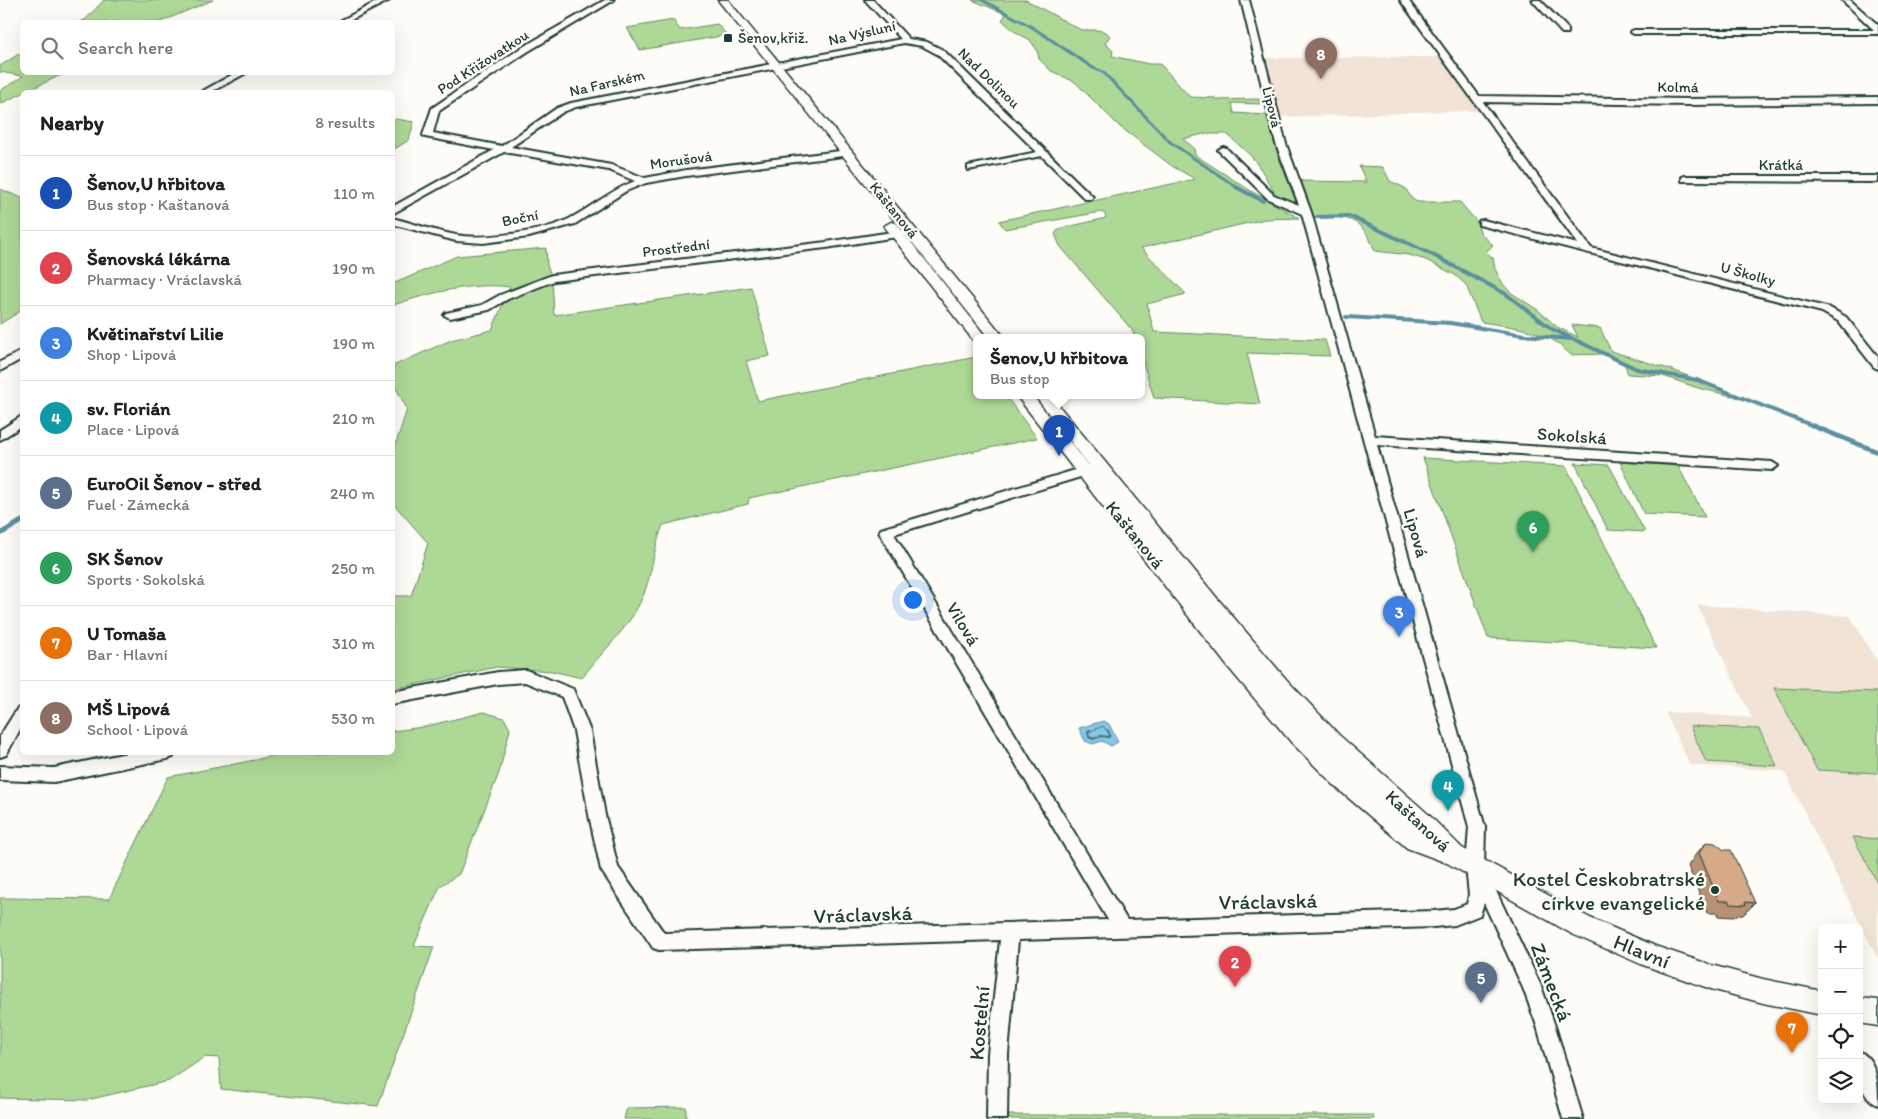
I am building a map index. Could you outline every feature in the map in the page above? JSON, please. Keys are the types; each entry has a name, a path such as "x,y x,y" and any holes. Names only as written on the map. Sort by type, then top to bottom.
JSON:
{"main road":[{"name":"Kaštanová","path":"712,0 770,67"},
{"name":"Kaštanová","path":"724,0 816,136 842,154 912,232 994,334"},
{"name":"Kaštanová","path":"842,154 898,235 976,334"},
{"name":"Kaštanová","path":"1028,399 1092,469"},
{"name":"Kaštanová","path":"1045,399 1092,469 1235,661 1299,736 1346,782 1415,841 1465,862"},
{"name":"Hlavní","path":"1465,862 1581,926 1652,957 1711,977 1763,991 1818,1002"},
{"path":"1863,1011 1878,1013"}],"street":[{"path":"346,20 386,0"},
{"name":"Pod Křižovatkou","path":"504,148 428,136 435,110 524,50 610,0"},
{"name":"Na Výsluní","path":"770,67 904,41 905,38 869,0"},
{"name":"Lipová","path":"1245,0 1276,126 1306,212 1478,827 1465,862"},
{"path":"1404,0 1588,250"},
{"path":"1536,0 1565,31"},
{"path":"1846,0 1878,30"},
{"path":"1634,32 1878,30"},
{"name":"Nad Dolinou","path":"904,41 924,44 940,52 1088,197"},
{"name":"Na Farském","path":"395,208 504,148 560,110 574,105 637,92 770,67"},
{"path":"209,90 238,75"},
{"name":"Kolmá","path":"1478,99 1688,102 1878,100"},
{"name":"Morušová","path":"504,148 611,168 644,181 686,173 842,154"},
{"path":"1223,150 1271,196 1306,212"},
{"path":"971,168 1044,153"},
{"name":"Krátká","path":"1685,179 1878,179"},
{"name":"Boční","path":"395,222 456,238 482,240 529,234 571,222 623,189 644,181"},
{"name":"U Školky","path":"1483,223 1826,310 1842,319 1878,365"},
{"name":"Prostřední","path":"450,314 484,308 504,297 552,278 912,232"},
{"path":"0,367 20,355"},
{"path":"0,436 20,421"},
{"name":"Sokolská","path":"1369,440 1772,466"},
{"name":"Vilová","path":"1092,469 886,532 1122,927"},
{"name":"Vráclavská","path":"395,697 498,678 526,676 568,693 582,731 597,815 610,870 659,942 1010,930 1414,920 1454,917 1474,910 1478,895 1465,862"},
{"path":"0,750 20,715"},
{"path":"0,773 54,776 153,755"},
{"name":"Zámecká","path":"1465,862 1532,986 1546,1026 1573,1119"},
{"name":"Kostelní","path":"997,1119 998,1054 1010,930"},
{"path":"1863,1068 1878,1095"}],"shaded area":[{"path":"1441,57 1480,111 1281,117 1264,58"},
{"path":"1697,605 1850,616 1875,658 1878,659 1878,959 1863,929 1863,924 1860,924 1784,771 1690,765 1665,712 1752,718"}],"green space":[{"path":"104,0 213,0 165,20 85,20"},
{"path":"972,0 1026,0 1081,30 1106,32 1110,36 1105,43 1113,51 1112,56 1149,64 1160,64 1190,97 1216,98 1217,100 1259,99 1260,104 1232,103 1234,113 1266,115 1280,161 1298,206 1281,199 1275,194 1252,157 1227,134 1203,134 1183,139 1194,148 1195,155 1251,191 1299,218 1265,219 1141,248 1186,294 1147,304 1154,332 1325,340 1330,356 1247,353 1260,404 1154,398 1145,369 1145,334 1134,334 1060,246 1055,234 1063,228 1106,218 1105,214 1101,212 1005,229 999,221 1195,179 1172,166 1119,126 1075,82 1051,71 1039,59 1037,50 1030,40 1014,31 1002,20 1006,14"},
{"path":"673,20 680,30 717,24 727,35 640,50 627,28"},
{"path":"20,53 20,75 61,75 29,90 20,90 20,94 0,104 0,91 23,76 0,72 0,66"},
{"path":"395,120 414,122 409,140 395,149"},
{"path":"1359,166 1383,167 1390,181 1405,188 1412,199 1417,202 1460,202 1476,221 1481,234 1493,245 1486,252 1493,258 1495,269 1503,284 1510,292 1538,310 1557,327 1578,337 1572,325 1600,328 1611,351 1675,371 1730,392 1732,396 1698,388 1663,376 1628,374 1625,365 1602,354 1571,355 1556,342 1539,334 1520,328 1481,322 1466,285 1455,275 1426,260 1409,255 1375,251 1364,230 1350,220 1342,218 1310,219 1299,181 1366,182"},
{"path":"0,189 20,197 20,311 0,324"},
{"path":"546,248 547,265 552,278 554,315 751,287 770,356 746,361 758,401 973,358 973,399 1008,399 1037,438 749,498 748,504 663,525 641,601 618,636 582,678 552,671 497,667 395,689 395,596 411,596 428,543 395,505 395,447 407,409 395,386 395,365 451,340 492,330 510,287 465,287 422,296 395,304 395,283 457,256"},
{"path":"1423,458 1566,466 1656,648 1488,638"},
{"path":"1620,462 1678,466 1705,517 1644,514"},
{"path":"1575,463 1609,465 1645,532 1608,530"},
{"path":"1774,688 1878,692 1878,773 1817,770"},
{"path":"484,712 504,718 510,729 499,773 459,874 440,886 414,946 434,947 378,1106 221,1089 219,1058 205,1057 169,1081 87,1100 0,1098 0,898 109,899 168,777 275,755 395,755 395,731 423,727"},
{"path":"1690,726 1759,729 1777,766 1706,762"},
{"path":"1853,837 1878,839 1878,884"},
{"path":"686,1107 686,1119 624,1119 627,1108"},
{"path":"1001,1115 1373,1115 1374,1119 1000,1119"}],"water":[{"path":"1103,721 1109,724 1118,742 1111,746 1102,741 1093,744 1085,741 1079,728"}],"building":[{"path":"1707,842 1715,843 1724,850 1731,850 1755,903 1745,902 1746,905 1719,901 1699,853"}],"waterway":[{"path":"982,0 1032,27 1093,68 1103,72 1170,142 1238,188"},
{"path":"1236,187 1263,201"},
{"path":"1317,217 1349,216 1431,254 1506,294 1552,329 1637,369 1697,380 1816,427"},
{"path":"1346,317 1450,323 1524,335 1571,339"},
{"path":"1813,426 1878,452"},
{"path":"0,534 20,522"}],"place":[{"name":"Šenov,křiž.","path":"728,38"},
{"name":"MŠ Lipová","path":"1321,79"},
{"name":"Šenov,U hřbitova","path":"1059,456"},
{"name":"SK Šenov","path":"1533,552"},
{"name":"Květinařství Lilie","path":"1399,637"},
{"name":"sv. Florián","path":"1448,811"},
{"name":"Kostel Českobratrské církve evangelické","path":"1715,890"},
{"name":"Šenovská lékárna","path":"1235,987"},
{"name":"EuroOil Šenov - střed","path":"1481,1003"},
{"name":"U Tomaša","path":"1792,1053"}]}
